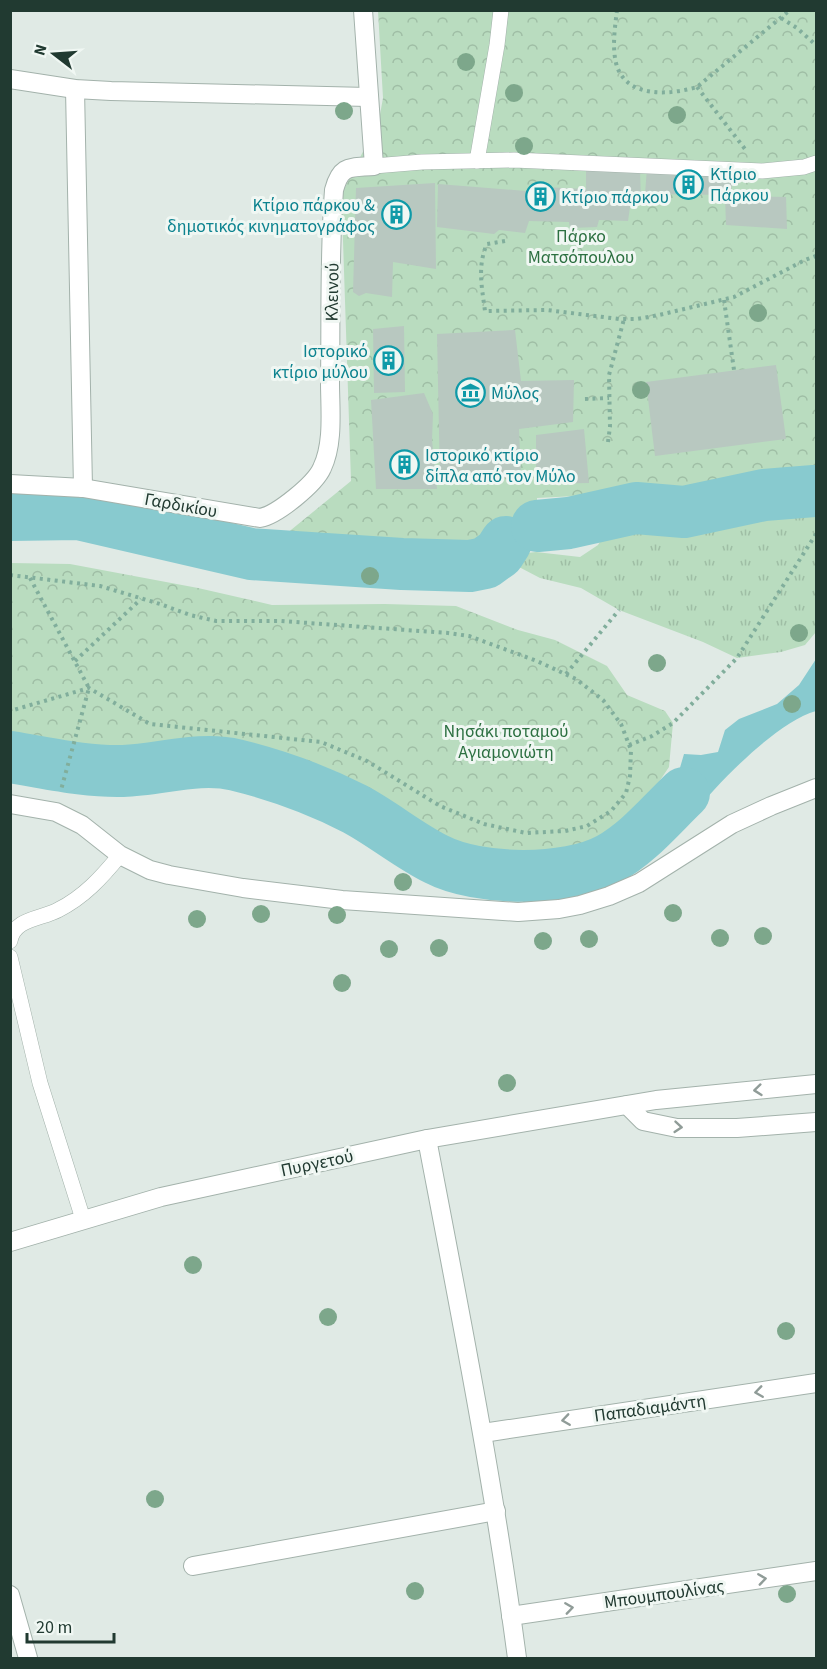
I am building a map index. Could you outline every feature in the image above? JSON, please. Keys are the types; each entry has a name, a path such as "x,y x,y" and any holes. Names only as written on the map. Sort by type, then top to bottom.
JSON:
{"street":[{"path":"363,10 374,166"},
{"path":"10,79 75,89 368,96"},
{"path":"75,89 83,488"},
{"name":"Κλεινού","path":"326,459 334,190 342,171 347,168 374,166"},
{"name":"Γαρδικίου","path":"10,484 83,488 260,518 278,511 313,481 322,470 326,459"},
{"path":"10,804 67,816 120,855 150,870 169,875 243,888 379,903 481,911 539,911 580,905 639,883 732,824 816,788"},
{"name":"Πυργετού","path":"10,1242 161,1197 427,1139 657,1100 816,1084"},
{"path":"627,1105 643,1121 677,1128 737,1128 816,1122"},
{"path":"427,1139 483,1432 517,1659"},
{"name":"Παπαδιαμάντη","path":"483,1432 816,1383"},
{"path":"193,1566 496,1511"},
{"name":"Μπουμπουλίνας","path":"511,1616 816,1571"},
{"path":"10,1595 28,1659"}],"lane":[{"path":"477,161 501,10"},
{"path":"374,166 422,162 514,160 762,171 804,167 816,163"},
{"path":"10,941 12,934 21,923 57,911 82,896 105,874 120,855"},
{"path":"10,957 40,1083 83,1219"}],"path":[{"path":"617,10 614,31 616,64 627,81 637,88 663,93 680,92 698,87 790,10"},
{"path":"781,18 797,27 816,45"},
{"path":"698,87 762,171"},
{"path":"505,241 487,244 481,260 485,311 547,310 624,319 659,315 734,297 795,264 816,256"},
{"path":"724,300 734,370"},
{"path":"608,442 609,375 624,319"},
{"path":"585,399 609,398"},
{"path":"629,745 662,731 673,723 737,658 816,534"},
{"path":"10,575 100,586 216,621 281,621 469,636 566,674 603,700 621,724 632,750 626,793 611,811 587,826 565,831 526,833 484,824 440,806 367,761 321,742 150,724 89,688 30,578"},
{"path":"75,661 141,599"},
{"path":"566,674 619,610"},
{"path":"10,711 89,688"},
{"path":"59,799 89,688"}],"green space":[{"name":"Πάρκο Ματσόπουλου","path":"378,11 816,11 816,479 537,498 538,541 276,548 275,543 351,481 343,191 379,120 383,98"},
{"path":"816,496 816,632 805,645 781,652 737,658 703,642 619,610 581,588 540,578 519,567 527,553 580,557 598,545 608,528 620,518 637,512 698,521 732,520 780,503"},
{"name":"Νησάκι ποταμού Αγιαμονιώτη","path":"11,563 70,564 198,588 272,605 456,606 518,630 555,640 607,666 627,695 665,711 673,723 669,767 640,810 590,849 519,856 460,845 337,772 254,749 156,747 126,755 99,758 31,738 11,736"}],"water":[{"path":"816,659 816,711 784,727 750,754 694,813 686,802 681,783 677,778 684,754 701,755 718,752 725,730 739,719 777,704 799,685"}],"building":[{"name":"Κτίριο πάρκου","path":"586,167 640,169 641,202 630,207 628,221 599,220 597,227 570,228 569,222 529,221 525,233 499,230 494,234 437,227 438,184 538,192 542,187 586,189"},
{"name":"Κτίριο Πάρκου","path":"647,168 735,173 730,195 645,194"},
{"name":"Κτίριο πάρκου & δημοτικός κινηματογράφος","path":"435,183 436,269 393,262 392,297 366,293 359,296 353,292 356,188"},
{"name":"Κτίριο πάρκου","path":"725,196 786,197 787,229 726,225"},
{"name":"Ιστορικό κτίριο μύλου","path":"404,326 405,392 374,393 373,329"},
{"path":"515,330 521,381 574,380 573,422 519,429 521,477 440,481 437,334"},
{"path":"776,365 786,439 655,456 646,382"},
{"name":"Ιστορικό κτίριο δίπλα από τον Μύλο","path":"424,393 433,414 432,440 437,489 376,489 371,400"},
{"path":"584,429 589,483 536,484 536,435"}],"waterway":[{"path":"537,526 569,523 636,508 684,512 764,495 814,491"},
{"path":"10,515 78,514 251,554 402,564 470,566 485,563 499,553 506,542"},
{"path":"10,757 66,767 109,771 208,762 236,765 267,773 341,802 436,859 475,872 498,875 547,875 591,867 620,853 684,793"}],"place":[{"name":"Κτίριο Πάρκου","path":"689,184"},
{"name":"Κτίριο πάρκου","path":"540,197"},
{"name":"Κτίριο πάρκου & δημοτικός κινηματογράφος","path":"396,215"},
{"name":"Ιστορικό κτίριο μύλου","path":"389,361"},
{"name":"Μύλος","path":"470,393"},
{"name":"Ιστορικό κτίριο δίπλα από τον Μύλο","path":"404,465"}]}
